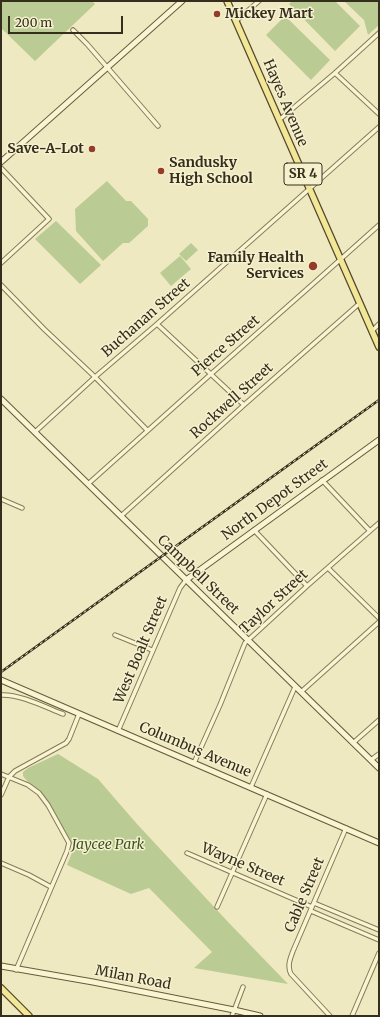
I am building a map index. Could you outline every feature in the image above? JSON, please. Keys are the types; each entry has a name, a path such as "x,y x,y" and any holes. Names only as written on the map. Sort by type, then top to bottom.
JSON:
{"main road":[{"name":"Hayes Avenue","path":"227,1 379,347"},
{"path":"1,988 29,1016"}],"street":[{"path":"1,162 182,1"},
{"path":"236,21 259,1"},
{"path":"73,30 87,44 158,126"},
{"path":"279,120 379,33"},
{"path":"334,73 379,114"},
{"name":"Buchanan Street","path":"35,432 95,377 379,127"},
{"path":"1,168 49,219 1,263"},
{"name":"Pierce Street","path":"88,484 379,225"},
{"path":"1,285 148,430"},
{"name":"Rockwell Street","path":"121,516 360,303"},
{"path":"157,324 244,405"},
{"path":"372,331 379,326"},
{"name":"Campbell Street","path":"1,399 379,768"},
{"name":"North Depot Street","path":"186,580 379,440"},
{"path":"322,480 370,531"},
{"path":"1,499 22,508"},
{"name":"Taylor Street","path":"194,763 220,705 245,643 379,523"},
{"path":"254,530 307,586"},
{"path":"328,568 379,618"},
{"name":"West Boalt Street","path":"118,731 152,650 180,588 186,580"},
{"path":"301,692 379,622"},
{"path":"115,635 152,650"},
{"name":"Columbus Avenue","path":"1,680 379,842"},
{"path":"251,788 295,686"},
{"path":"1,695 8,694 17,696 63,714"},
{"path":"1,795 9,777 14,772 66,743 79,714"},
{"path":"353,743 379,720"},
{"path":"371,760 379,754"},
{"path":"1,774 31,787 39,793 48,805 69,844 16,970"},
{"path":"217,907 266,794"},
{"name":"Cable Street","path":"330,1016 294,978 289,970 289,965 291,956 346,828"},
{"name":"Wayne Street","path":"187,853 313,907 379,940"},
{"path":"1,863 51,887"},
{"name":"Wayne Street","path":"313,907 379,930"},
{"path":"352,1016 379,953"},
{"name":"Milan Road","path":"1,966 16,970 93,982 260,1016"},
{"path":"232,1016 243,987"}],"green space":[{"path":"1,1 92,1 95,4 35,61 1,28"},
{"path":"292,1 335,1 360,26 335,51 289,4"},
{"path":"344,1 379,1 379,25 368,35 364,20"},
{"path":"285,16 330,60 311,80 266,35"},
{"path":"107,181 126,201 131,201 148,219 148,226 129,243 123,243 103,261 76,231 75,209"},
{"path":"56,221 101,265 80,284 35,239"},
{"path":"191,243 198,250 186,261 179,254"},
{"path":"180,256 191,269 171,286 160,273"},
{"name":"Jaycee Park","path":"58,754 98,779 137,824 288,984 194,968 212,952 149,888 131,894 67,865 72,851 71,842 42,793 23,776 23,772 28,768"}],"railway":[{"path":"1,672 379,400"}],"place":[{"name":"Mickey Mart","path":"217,14"},
{"name":"Save-A-Lot","path":"92,149"},
{"name":"Sandusky High School","path":"161,171"},
{"name":"Family Health Services","path":"313,266"}]}
